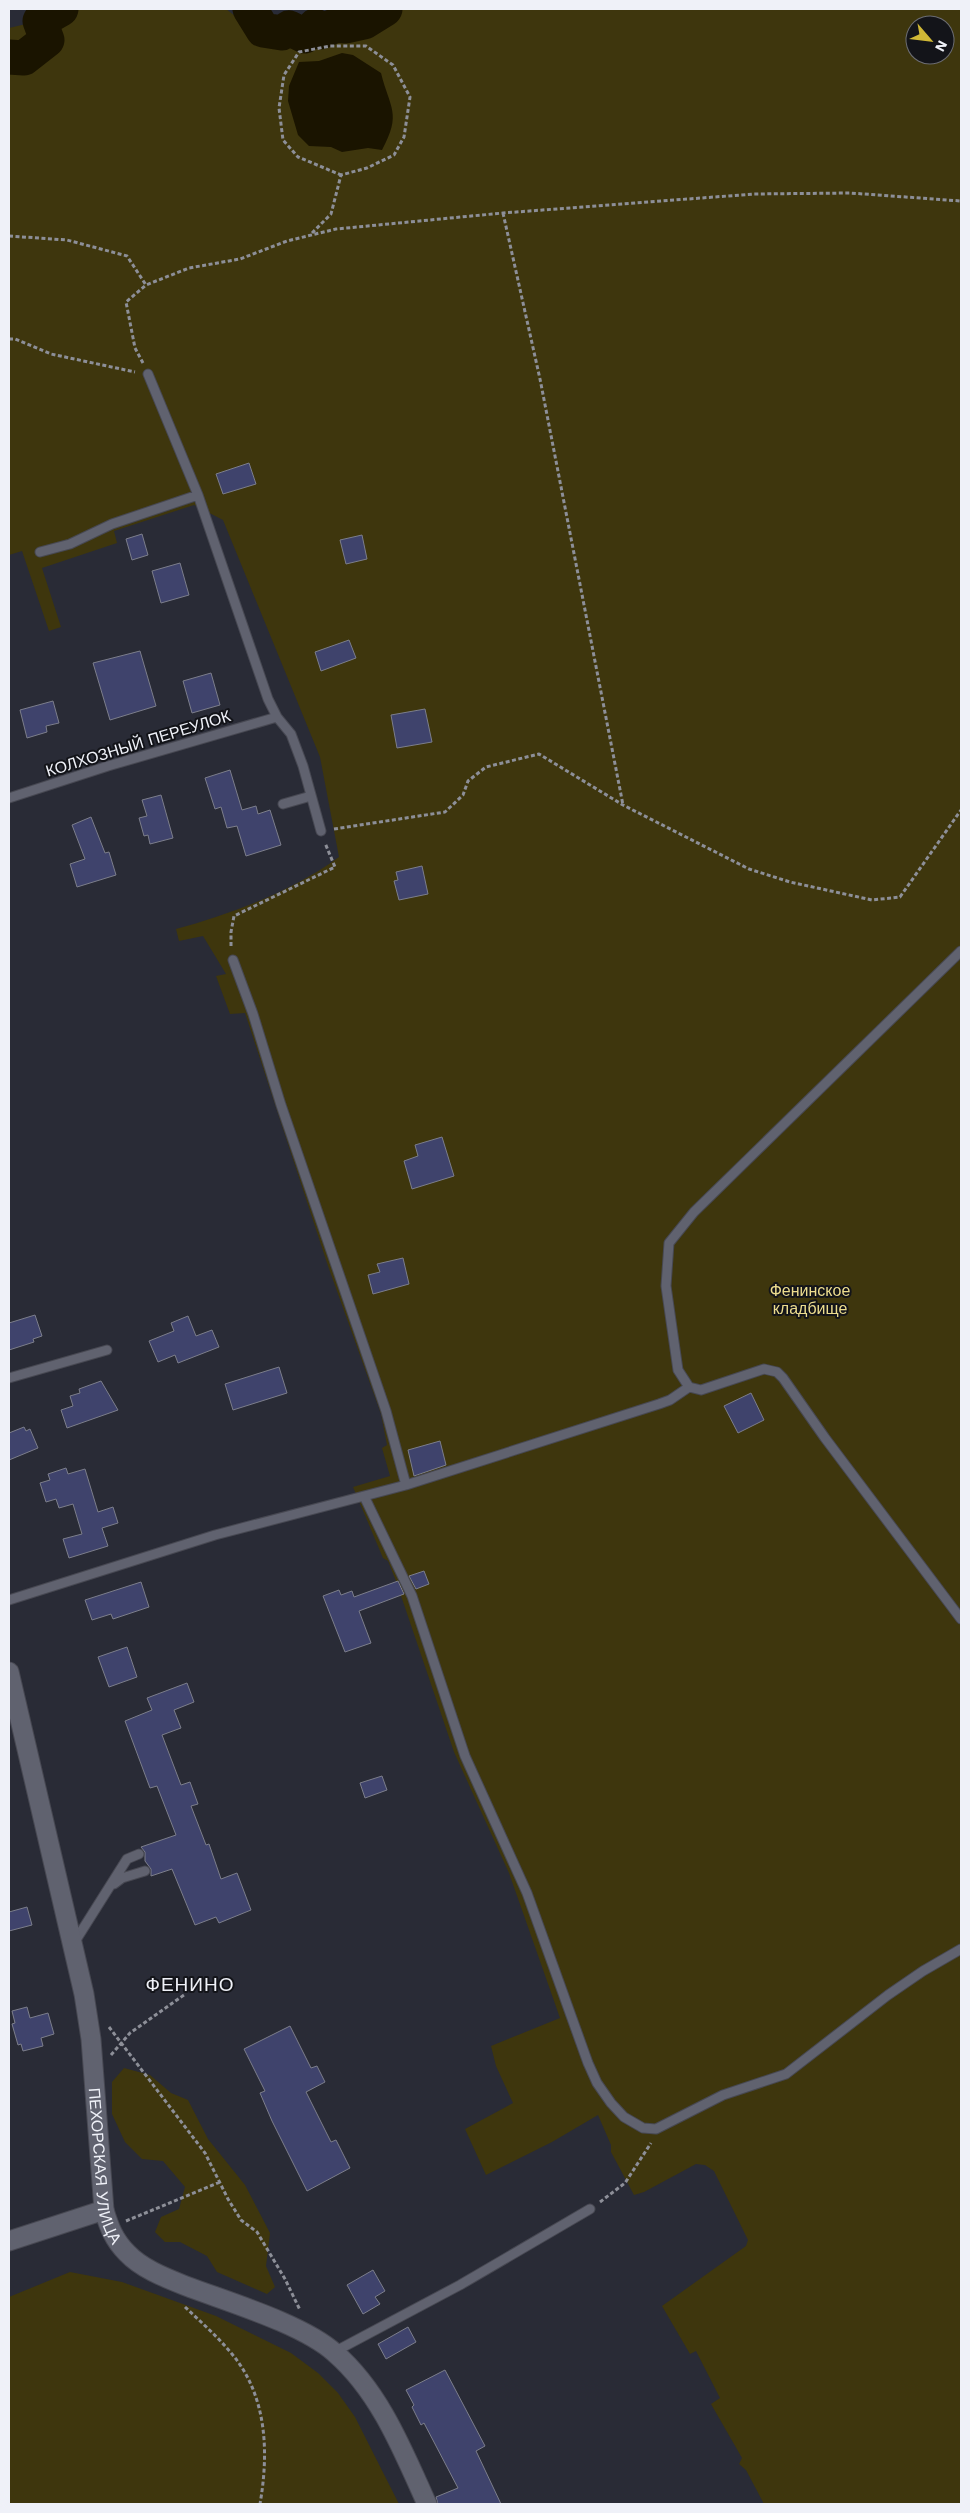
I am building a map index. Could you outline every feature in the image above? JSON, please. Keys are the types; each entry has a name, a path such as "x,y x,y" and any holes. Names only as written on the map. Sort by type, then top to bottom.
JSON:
{"street":[{"name":"ПЕХОРСКАЯ УЛИЦА","path":"9,1672 73,1945 91,2039 104,2210 109,2229 128,2254 145,2266 167,2278 308,2335 334,2352 358,2379 390,2426 427,2504"},
{"path":"9,2241 104,2210"}],"lane":[{"path":"148,374 198,495 268,699 277,717 290,734 303,766 321,831"},
{"path":"40,552 70,544 112,524 198,495"},
{"name":"КОЛХОЗНЫЙ ПЕРЕУЛОК","path":"9,798 108,766 277,717"},
{"path":"283,804 311,796"},
{"path":"961,951 694,1212 669,1243 666,1286 678,1370 689,1387 701,1390 764,1369 776,1372 783,1378 825,1438 961,1619"},
{"path":"232,960 253,1014 281,1105 386,1411 406,1485"},
{"path":"9,1378 107,1350"},
{"path":"9,1600 215,1535 406,1485 665,1402 689,1387"},
{"path":"364,1496 412,1596 465,1756 527,1893 597,2083 611,2103 634,2124 656,2129 691,2109 723,2095 786,2074 888,1995 923,1971 961,1949"},
{"path":"73,1945 114,1884 128,1859 139,1854"},
{"path":"114,1884 122,1878 144,1871"},
{"path":"334,2352 460,2285 590,2209"}],"path":[{"path":"330,46 366,46 393,65 410,97 404,137 394,155 367,168 341,175 298,157 283,140 279,108 284,75 299,52 330,46"},
{"path":"311,234 331,214 341,175"},
{"path":"148,374 135,348 126,302 146,285 188,268 240,259 311,234 504,213 754,194 850,193 961,201"},
{"path":"504,213 540,379 624,805"},
{"path":"9,236 67,240 127,256 146,285"},
{"path":"9,339 15,339 51,354 148,374"},
{"path":"232,960 230,932 234,916 335,868 321,831 445,812 463,795 468,781 486,767 539,754 624,805 749,869 770,877 872,900 900,897 961,810"},
{"path":"94,2078 120,2043 141,2024 184,1996"},
{"path":"106,2023 205,2153 241,2220 257,2232 286,2279 299,2305 308,2335"},
{"path":"590,2209 625,2183 649,2145 666,2125"},
{"path":"134,2217 220,2182"},
{"path":"178,2300 232,2354 249,2380 263,2416 265,2456 260,2504"}],"green space":[{"name":"Фенинское кладбище","path":"67,9 226,9 252,29 365,27 387,9 961,9 961,2504 764,2504 746,2470 739,2464 742,2458 711,2404 720,2398 696,2351 690,2354 662,2306 746,2246 748,2240 714,2171 705,2165 696,2164 644,2192 634,2195 611,2152 611,2145 598,2115 552,2142 486,2175 465,2129 513,2103 496,2066 491,2046 560,2018 509,1873 454,1752 396,1581 388,1561 383,1558 353,1487 390,1476 382,1448 387,1445 381,1414 328,1266 245,1013 230,1014 216,976 226,974 203,936 179,941 176,929 240,909 282,891 339,857 320,757 223,520 194,505 114,531 117,543 42,568 61,627 49,631 22,551 9,555 9,28 56,17"},
{"path":"124,2068 150,2075 171,2093 188,2100 208,2139 245,2185 270,2233 266,2266 275,2287 267,2294 217,2272 207,2256 180,2242 165,2242 155,2232 161,2217 179,2209 185,2187 163,2161 142,2159 125,2142 112,2114 112,2082"},
{"path":"70,2272 122,2282 216,2316 291,2353 318,2373 338,2393 355,2417 399,2504 9,2504 9,2297"}],"shaded area":[{"path":"342,53 353,55 381,73 391,103 393,119 392,127 382,150 368,148 342,152 331,147 309,146 298,135 288,101 289,86 299,62 319,61"}],"building":[{"path":"249,463 256,484 223,494 216,474"},
{"path":"142,534 148,555 132,560 126,539"},
{"path":"362,535 367,559 346,564 340,540"},
{"path":"180,563 189,595 161,603 152,571"},
{"path":"349,640 356,658 321,671 315,652"},
{"path":"140,651 156,706 110,720 93,663"},
{"path":"211,673 220,705 192,713 183,681"},
{"path":"53,701 59,723 46,726 47,732 27,738 20,710"},
{"path":"425,709 432,742 397,748 391,715"},
{"path":"230,770 242,810 256,806 258,814 270,810 281,845 246,856 237,826 227,828 221,807 215,809 205,778"},
{"path":"161,795 173,838 150,844 148,835 144,836 139,818 147,816 142,800"},
{"path":"91,817 105,853 109,852 116,875 77,887 70,864 85,859 72,825"},
{"path":"422,866 428,894 399,900 394,881 398,880 396,872"},
{"path":"442,1137 454,1176 412,1189 404,1161 418,1156 415,1145"},
{"path":"403,1258 409,1284 373,1294 368,1275 380,1272 377,1264"},
{"path":"35,1315 42,1336 33,1339 34,1342 9,1350 9,1323"},
{"path":"188,1316 196,1336 212,1330 219,1347 178,1363 175,1355 158,1362 149,1341 174,1331 171,1323"},
{"path":"279,1367 287,1393 233,1410 225,1384"},
{"path":"101,1381 118,1410 67,1428 61,1410 73,1406 70,1396 80,1393 79,1389"},
{"path":"751,1393 764,1420 738,1433 724,1406"},
{"path":"24,1427 26,1431 30,1429 38,1448 9,1460 9,1433"},
{"path":"440,1441 446,1465 414,1476 408,1450"},
{"path":"66,1468 68,1474 85,1469 98,1512 113,1507 118,1523 102,1528 108,1546 69,1558 63,1539 82,1534 73,1504 59,1508 56,1499 46,1502 40,1483 50,1480 48,1474"},
{"path":"424,1571 429,1584 416,1589 409,1576"},
{"path":"398,1581 404,1594 359,1611 371,1643 345,1652 323,1596 339,1590 341,1595 352,1591 354,1597"},
{"path":"141,1582 149,1607 113,1619 111,1614 92,1620 85,1600"},
{"path":"127,1647 137,1677 109,1687 98,1657"},
{"path":"187,1683 194,1702 174,1710 181,1728 162,1735 181,1785 190,1782 198,1804 191,1806 206,1845 209,1844 221,1879 237,1873 251,1910 219,1923 216,1917 195,1925 172,1869 151,1876 151,1869 145,1861 145,1852 141,1847 176,1835 157,1786 150,1788 125,1721 152,1710 147,1698"},
{"path":"382,1776 387,1790 365,1798 360,1783"},
{"path":"27,1907 32,1925 9,1931 9,1912"},
{"path":"27,2007 30,2018 48,2013 54,2034 41,2038 43,2046 23,2051 21,2044 18,2045 12,2024 15,2023 12,2011"},
{"path":"290,2026 311,2068 317,2066 325,2082 306,2092 331,2142 336,2140 350,2168 307,2191 272,2121 260,2093 265,2091 244,2049"},
{"path":"373,2270 385,2291 375,2297 380,2304 363,2314 347,2285"},
{"path":"408,2327 416,2342 386,2359 378,2344"},
{"path":"445,2370 485,2446 476,2451 501,2504 438,2504 436,2497 458,2488 424,2423 421,2425 406,2390"}],"waterway":[{"path":"9,57 24,58 47,40 40,21 61,9"},
{"path":"250,9 263,30 282,33 289,28 305,36 315,26 321,32 336,25 346,26 364,22 385,9"}],"district":[{"name":"ФЕНИНО","path":"190,1984"}]}
